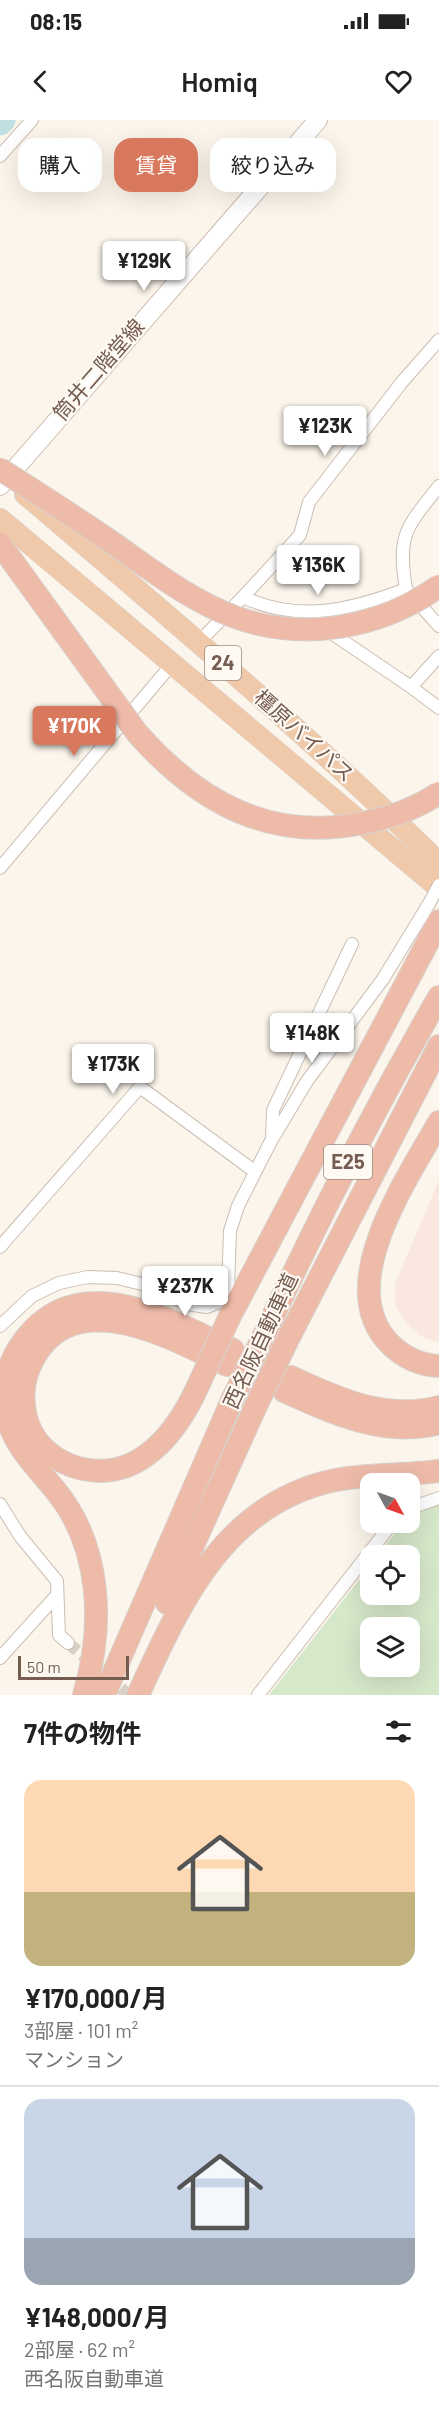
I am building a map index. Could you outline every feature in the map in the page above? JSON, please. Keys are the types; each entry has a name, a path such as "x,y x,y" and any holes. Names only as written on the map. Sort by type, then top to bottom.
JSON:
{"highway":[{"path":"1,476 187,593 235,617 265,626 297,629 362,623 393,613 439,586"},
{"name":"橿原バイパス","path":"1,476 199,642 345,773 439,863"},
{"name":"橿原バイパス","path":"0,519 380,836 437,899"},
{"path":"0,544 137,733 160,759 187,782 218,803 251,818 283,826 346,827 407,810 439,793"},
{"path":"84,1695 96,1628 96,1604 90,1560 84,1540 67,1506 22,1450 13,1434 5,1400 11,1363 30,1333 44,1321 77,1306 117,1303 158,1315 230,1358 154,1330 120,1322 92,1320 63,1329 37,1353 28,1370 24,1405 27,1422 46,1451 76,1467 110,1471 129,1466 150,1454 166,1439 190,1406 198,1386 230,1316 437,899"},
{"name":"西名阪自動車道","path":"104,1695 233,1398 322,1210 389,1083 439,997"},
{"name":"西名阪自動車道","path":"128,1695 287,1341 439,1046"},
{"path":"439,1122 377,1242 368,1273 367,1299 373,1320 384,1338 399,1352 417,1362 439,1366"},
{"path":"439,1407 408,1412 368,1408 287,1384 343,1416 381,1426 416,1428 439,1423"},
{"path":"138,1695 184,1596 222,1546 270,1506 299,1491 354,1476 439,1471"}],"main road":[{"name":"筒井二階堂線","path":"1,476 318,120"}],"street":[{"path":"0,156 32,120"},
{"path":"199,642 300,535 309,502 402,382 439,340"},
{"path":"439,486 407,527 402,544 406,589 421,609 439,626"},
{"path":"243,597 266,608 303,613 376,600 406,589"},
{"path":"303,613 439,708"},
{"path":"411,687 439,656"},
{"path":"0,868 172,664"},
{"path":"0,1326 32,1296 59,1283 88,1277 117,1278 146,1285 200,1306 207,1307 219,1302 228,1290 230,1231 238,1206 254,1172 307,1081 383,979 437,899"},
{"path":"272,1139 273,1110 352,944"},
{"path":"0,1247 140,1087 254,1172"},
{"path":"420,1505 439,1498"},
{"path":"0,1504 20,1536 57,1581 59,1635 68,1643"},
{"path":"258,1695 384,1533"},
{"path":"0,1658 57,1595"}],"shaded area":[{"path":"439,1180 439,1341 434,1341 420,1336 405,1322 395,1304 395,1284"}],"green space":[{"path":"439,1505 439,1695 269,1695 360,1579 360,1605 420,1605 420,1545 386,1545 395,1533 420,1533 420,1510"}],"tunnel":[{"path":"68,1643 92,1663"},
{"path":"107,1677 129,1695"}]}
